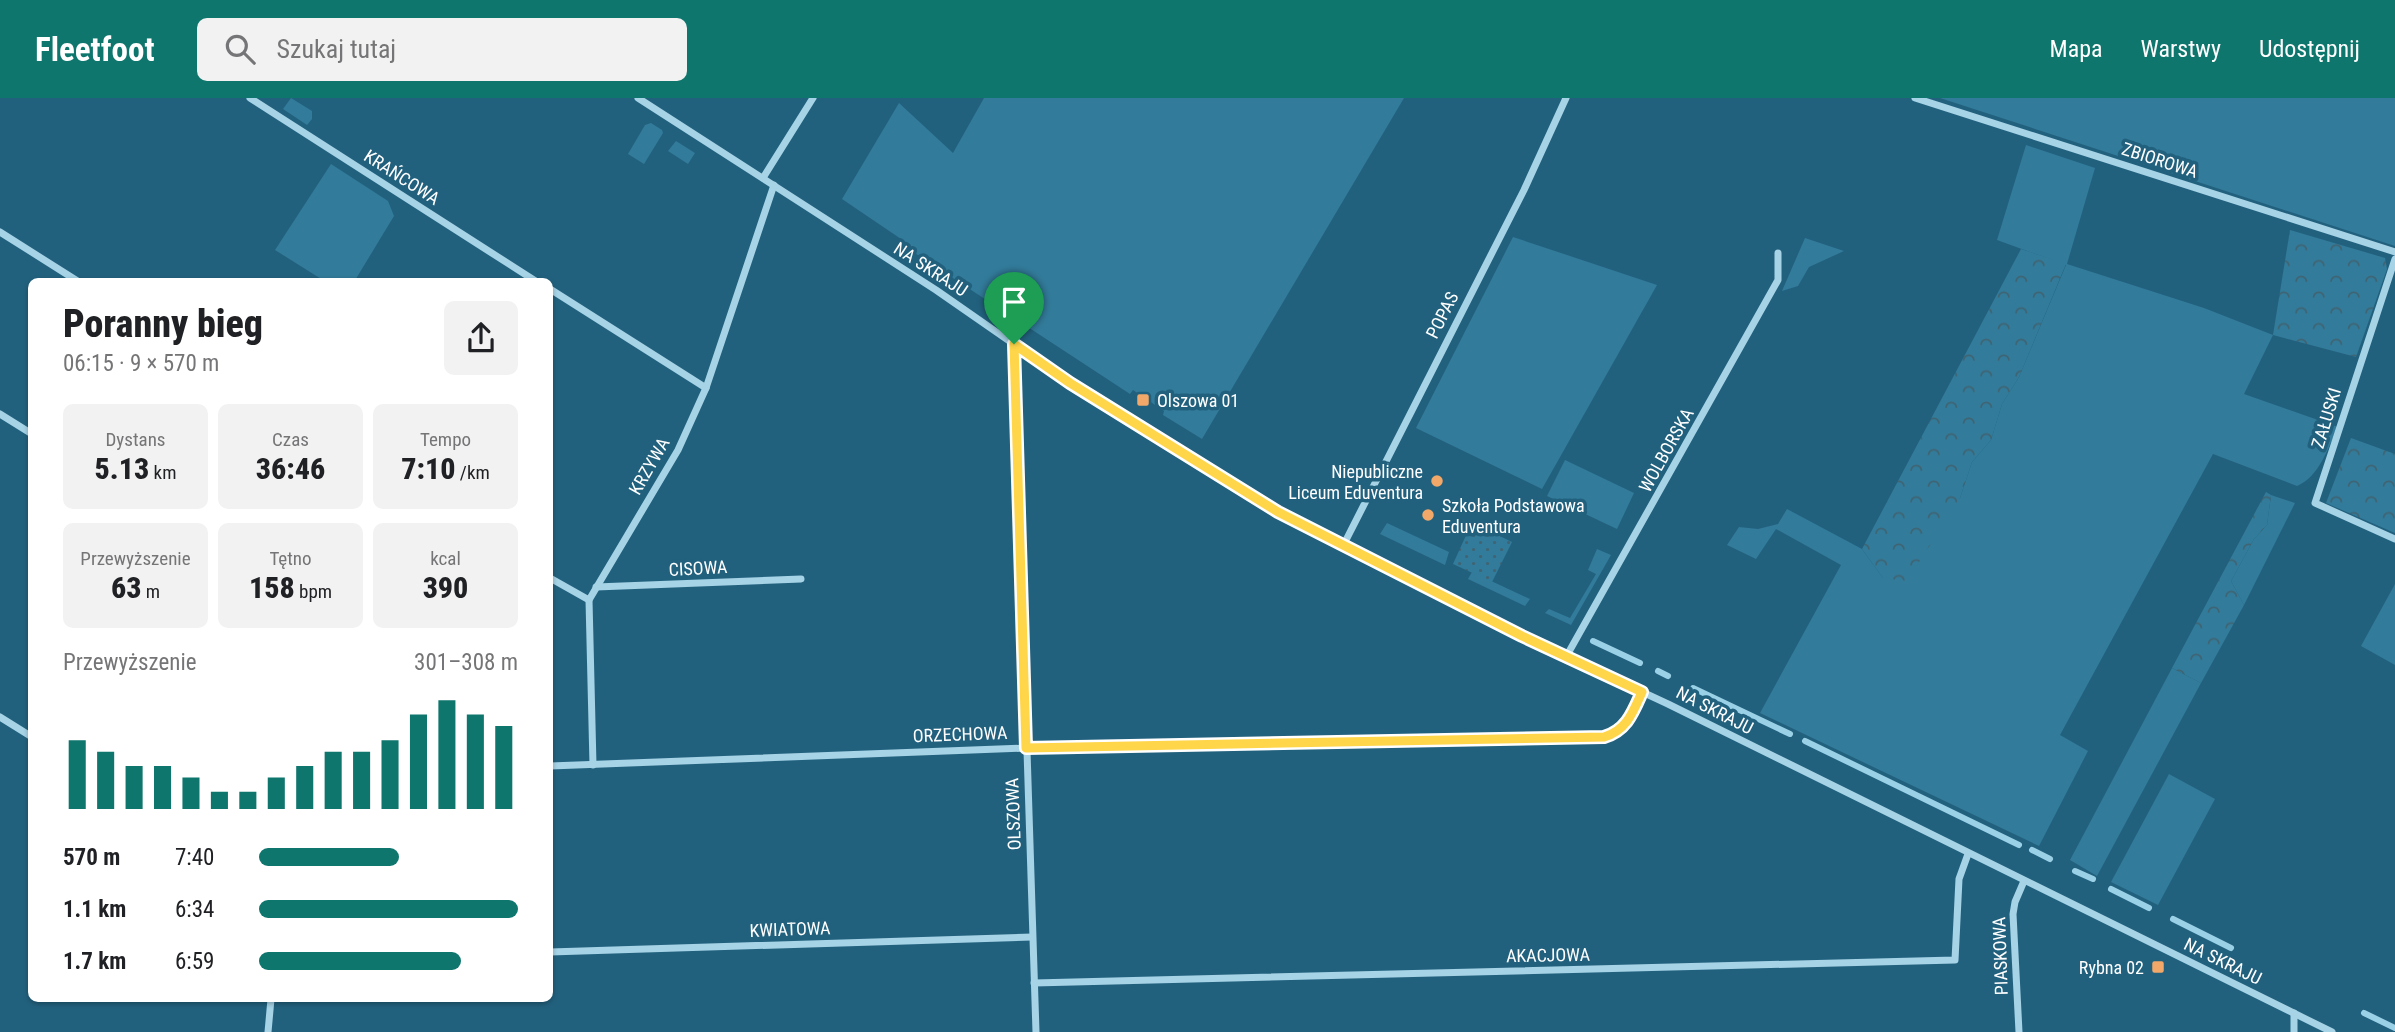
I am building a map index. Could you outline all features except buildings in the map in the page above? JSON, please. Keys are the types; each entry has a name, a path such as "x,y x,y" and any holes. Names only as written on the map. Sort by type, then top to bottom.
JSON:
{"street":[{"name":"KRAŃCOWA","path":"250,98 531,278"},
{"name":"NA SKRAJU","path":"638,98 1250,495 1342,546 2332,1032"},
{"path":"763,178 813,98"},
{"name":"POPAS","path":"1342,546 1524,190 1566,98"},
{"name":"ZBIOROWA","path":"1915,98 2395,252"},
{"name":"KRZYWA","path":"593,765 589,600 678,450 706,387 774,184"},
{"path":"0,232 73,278"},
{"name":"WOLBORSKA","path":"1566,657 1778,280 1778,253"},
{"name":"ZAŁUSKI","path":"2395,260 2315,503 2395,539"},
{"path":"553,291 706,387"},
{"name":"OLSZOWA","path":"1014,344 1036,1032"},
{"path":"0,414 28,432"},
{"name":"CISOWA","path":"596,587 801,579"},
{"path":"553,580 589,600"},
{"name":"ORZECHOWA","path":"553,766 1026,748 1604,737 1623,727 1642,692"},
{"path":"0,717 28,734"},
{"name":"AKACJOWA","path":"1034,983 1955,960 1959,879 1968,854"},
{"name":"PIASKOWA","path":"2019,1032 2013,914 2024,881"},
{"name":"KWIATOWA","path":"553,952 1032,937"},
{"path":"268,1032 271,1002"},
{"path":"2294,1013 2294,1032"}],"green space":[{"path":"291,98 312,111 312,119 307,125 283,109"},
{"path":"984,98 1404,98 1202,439 1163,415 1164,411 1133,390 1130,394 901,244 904,241 842,199 899,103 953,153"},
{"path":"1940,98 2395,98 2395,246"},
{"path":"651,123 663,133 644,164 628,154 645,125"},
{"path":"676,141 695,153 688,164 668,151"},
{"path":"2026,145 2095,168 2067,264 2204,308 2273,335 2244,394 2338,427 2317,469 2305,482 2297,486 2213,454 2060,735 2088,751 2039,846 1760,713 1841,565 1776,529 1756,559 1727,545 1739,527 1758,529 1778,524 1787,509 1862,549 1883,578 1960,498 1972,462 1991,440 2002,404 2019,377 2066,265 1997,240"},
{"path":"331,164 388,201 394,216 356,278 320,278 275,250"},
{"path":"2290,230 2385,258 2387,269 2356,357 2273,335"},
{"path":"1513,237 1657,285 1542,489 1416,428"},
{"path":"1805,238 1844,251 1809,267 1798,286 1782,291"},
{"path":"2021,249 2066,264 2019,377 2002,404 1991,440 1972,462 1960,498 1907,581 1883,578 1862,549"},
{"path":"2351,438 2395,454 2395,533 2326,503"},
{"path":"1565,460 1634,493 1617,529 1547,496"},
{"path":"2266,492 2271,495 2267,525 2254,539 2231,581 2244,605 2201,683 2172,668"},
{"path":"2271,495 2295,503 2244,605 2231,581 2254,539 2267,525"},
{"path":"1387,523 1449,552 1445,565 1380,534"},
{"path":"1481,527 1512,542 1492,582 1453,564 1468,531 1476,532"},
{"path":"1597,549 1611,555 1571,625 1545,613 1549,609 1570,618 1596,574 1588,570"},
{"path":"1472,572 1530,599 1525,606 1468,579"},
{"path":"2395,584 2395,665 2361,646"},
{"path":"2172,668 2201,683 2097,876 2070,860"},
{"path":"2169,774 2215,799 2158,905 2111,882"}],"waterway":[{"path":"1593,641 1640,663"},
{"path":"1658,671 1668,676"},
{"path":"1693,688 1790,734"},
{"path":"1805,741 2019,845"},
{"path":"2032,850 2050,859"},
{"path":"2075,871 2093,879"},
{"path":"2111,889 2149,908"},
{"path":"2173,919 2231,948"},
{"path":"2364,1013 2395,1028"}],"place":[{"name":"Olszowa 01","path":"1143,400"},
{"name":"Niepubliczne Liceum Eduventura","path":"1437,481"},
{"name":"Szkoła Podstawowa Eduventura","path":"1428,515"},
{"name":"Rybna 02","path":"2158,967"}],"route":[{"path":"1014,344 1070,383 1278,512 1522,636 1642,692 1629,720 1615,734 1604,737 1026,748 1014,344"}]}
